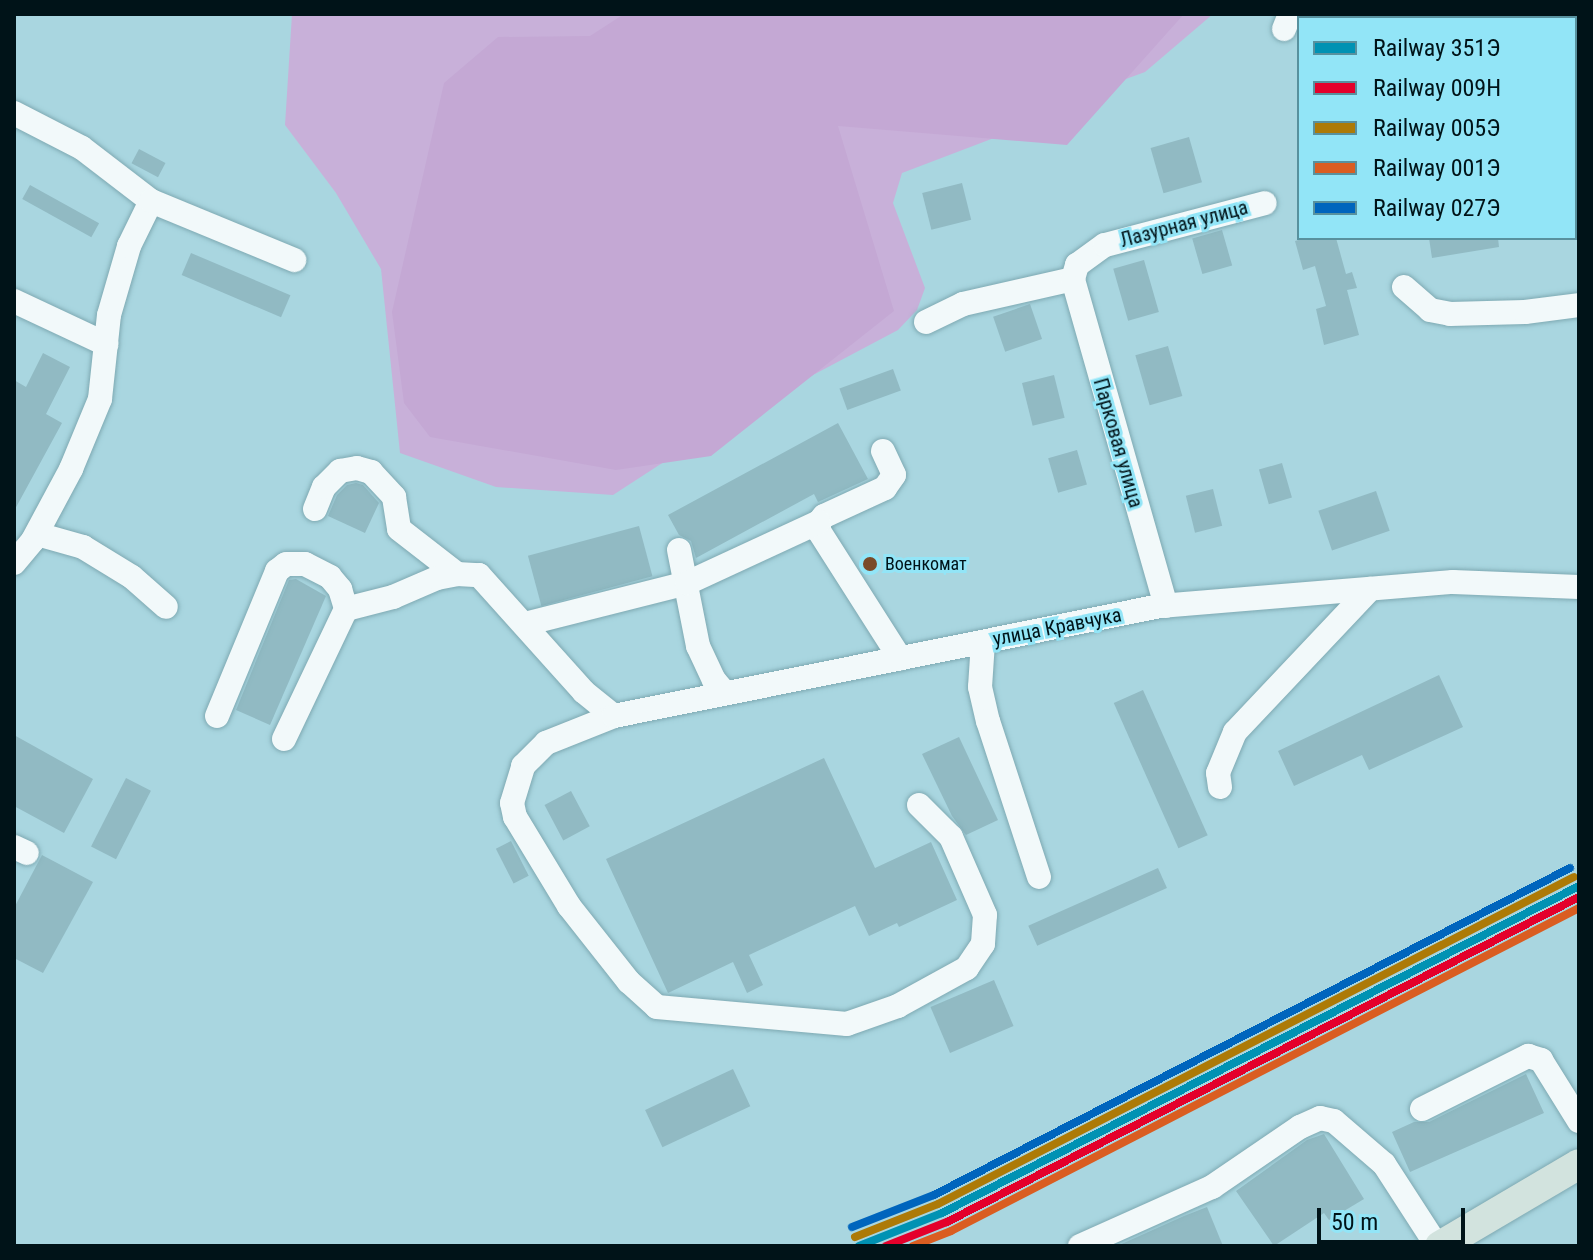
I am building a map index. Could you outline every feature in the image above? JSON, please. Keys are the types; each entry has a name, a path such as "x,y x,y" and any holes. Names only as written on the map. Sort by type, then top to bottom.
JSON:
{"main road":[{"path":"1438,1246 1579,1164"}],"lane":[{"path":"14,113 82,148 151,201 294,260"},
{"path":"14,563 37,534 71,469 100,399 109,315 129,246 151,201"},
{"name":"Лазурная улица","path":"1073,279 1077,265 1105,245 1265,203"},
{"path":"926,322 963,304 1073,279"},
{"name":"Парковая улица","path":"1073,279 1166,606"},
{"path":"1404,287 1430,310 1450,314 1559,310 1579,305"},
{"path":"14,301 106,344"},
{"path":"525,624 687,583 819,522 885,488 894,475 883,451"},
{"path":"315,509 324,487 340,471 357,468 371,472 394,497 399,529 457,574"},
{"path":"819,522 824,540 900,658"},
{"path":"37,534 83,547 132,577 166,607"},
{"path":"679,550 698,646 714,680 725,693"},
{"path":"217,716 277,571 286,564 305,564 330,577 340,589 346,609 284,739"},
{"path":"346,609 393,597 437,578 457,574 479,575 584,692 614,716"},
{"name":"улица Кравчука","path":"919,805 951,837 985,915 983,944 967,968 898,1006 847,1024 657,1007 629,982 569,906 515,817 512,803 523,766 546,743 614,716 725,693 1166,606 1453,582 1579,587"},
{"path":"1220,787 1218,773 1235,732 1370,589"},
{"path":"983,642 980,687 988,721 1039,877"},
{"path":"1422,1109 1528,1056 1541,1060 1579,1121"},
{"path":"1080,1246 1212,1187 1300,1127 1320,1118 1334,1121 1384,1164 1438,1246"}],"shaded area":[{"path":"292,14 1213,14 1145,72 1085,94 1007,133 902,173 893,203 925,288 917,310 898,330 730,419 613,495 496,487 400,453 381,269 336,193 285,125"},
{"path":"624,14 1184,14 1067,145 838,126 894,311 711,456 616,470 430,437 404,403 392,312 444,83 498,37 590,36"}],"building":[{"path":"1189,137 1202,182 1164,193 1151,148"},
{"path":"139,149 165,163 158,177 131,163"},
{"path":"962,183 971,220 931,230 922,193"},
{"path":"30,185 99,223 91,237 22,199"},
{"path":"1222,230 1232,266 1202,274 1192,239"},
{"path":"1337,240 1346,274 1352,272 1357,288 1347,290 1359,335 1324,345 1316,309 1326,306 1315,266 1303,270 1295,241"},
{"path":"1429,240 1498,240 1499,247 1432,258"},
{"path":"191,253 290,295 281,317 182,275"},
{"path":"1144,260 1159,312 1128,321 1113,269"},
{"path":"1030,304 1042,339 1005,352 993,317"},
{"path":"1168,346 1182,396 1150,405 1135,355"},
{"path":"43,353 70,367 46,414 62,423 14,511 14,380 26,387"},
{"path":"893,369 901,391 847,410 839,388"},
{"path":"1054,375 1065,418 1033,426 1022,383"},
{"path":"838,423 868,479 818,502 814,494 696,558 691,541 679,535 668,515"},
{"path":"1077,450 1087,485 1058,493 1048,458"},
{"path":"1282,463 1292,498 1269,504 1259,470"},
{"path":"347,485 363,485 379,503 365,533 328,516 337,495"},
{"path":"1213,489 1222,526 1195,533 1186,496"},
{"path":"1376,491 1390,531 1332,551 1318,511"},
{"path":"639,526 652,576 541,606 528,556"},
{"path":"296,579 326,596 270,725 236,710 289,580"},
{"path":"1439,675 1463,727 1369,770 1362,755 1294,786 1278,751"},
{"path":"1143,690 1208,835 1178,848 1114,703"},
{"path":"14,735 93,779 64,833 14,806"},
{"path":"959,737 998,820 966,835 952,816 922,754"},
{"path":"824,758 875,868 931,842 957,900 899,927 897,923 869,936 855,906 749,955 763,985 747,993 733,962 668,993 606,859"},
{"path":"126,778 151,791 116,859 91,847"},
{"path":"571,791 590,826 563,840 545,805"},
{"path":"511,841 529,876 514,883 496,849"},
{"path":"42,855 93,882 43,973 14,958 14,908"},
{"path":"1158,868 1167,888 1037,946 1028,926"},
{"path":"994,980 1014,1026 950,1053 930,1007"},
{"path":"733,1069 750,1106 662,1147 645,1110"},
{"path":"1526,1074 1544,1113 1410,1172 1392,1132 1414,1122 1429,1122"},
{"path":"1324,1134 1364,1199 1329,1220 1324,1213 1274,1246 1236,1191 1307,1140"},
{"path":"1207,1207 1223,1246 1117,1246 1184,1216"}],"rail line":[{"name":"027Э","path":"852,1227 934,1195 1570,868"},
{"name":"005Э","path":"855,1237 938,1204 1574,877"},
{"name":"351Э","path":"859,1246 942,1213 1579,886"},
{"name":"009Н","path":"886,1246 947,1222 1579,897"},
{"name":"001Э","path":"913,1246 951,1231 1579,908"}],"place":[{"name":"Военкомат","path":"870,564"}]}
